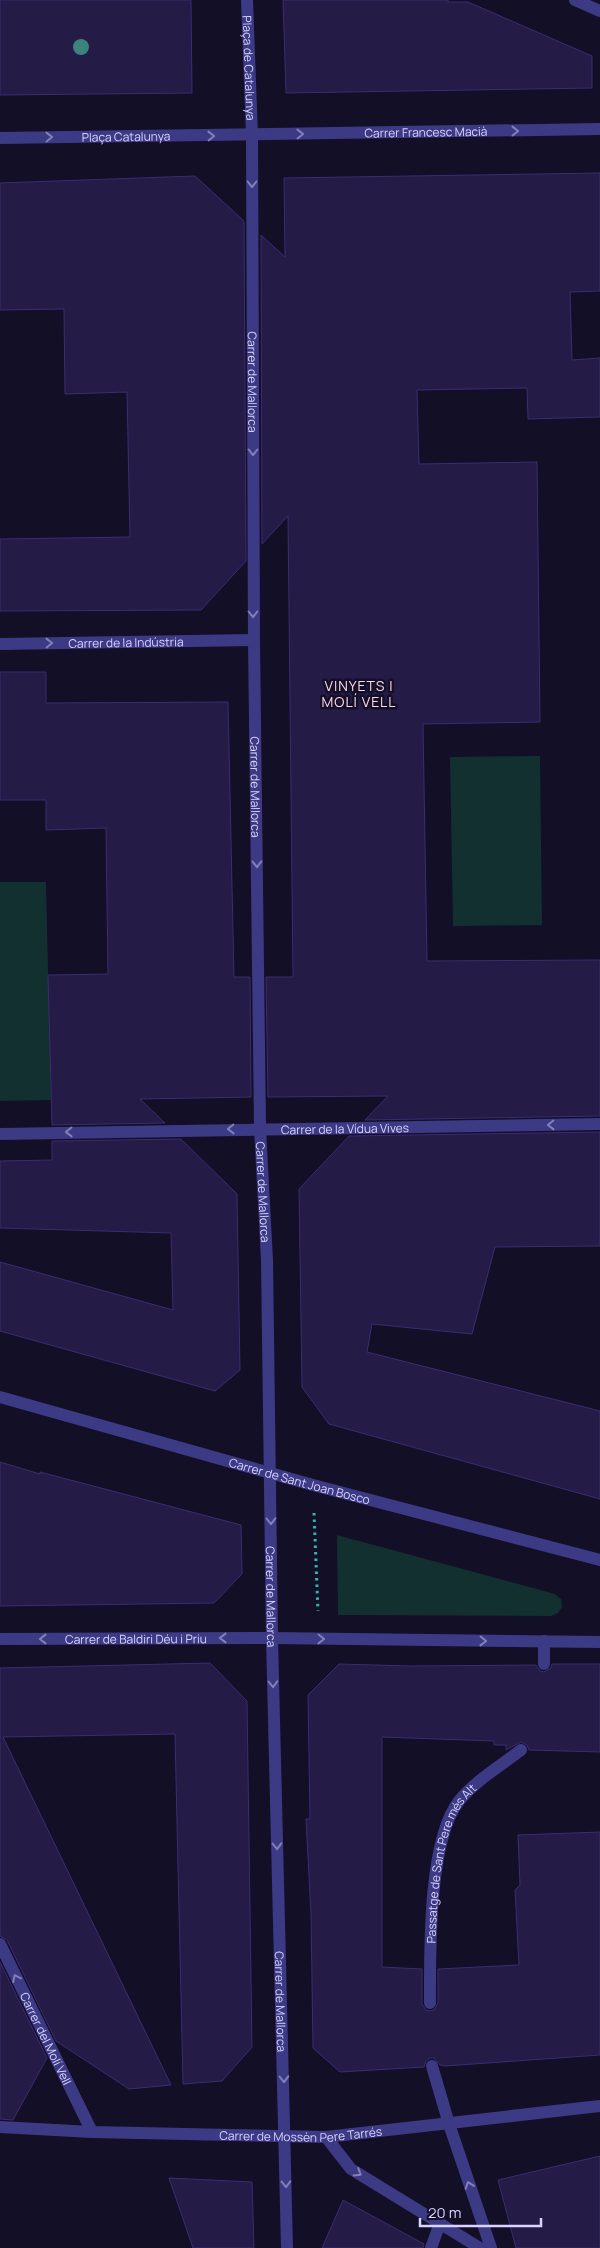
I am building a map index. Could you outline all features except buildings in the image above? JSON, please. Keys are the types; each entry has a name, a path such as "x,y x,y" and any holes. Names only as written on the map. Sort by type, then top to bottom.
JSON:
{"street":[{"name":"Plaça de Catalunya","path":"247,0 252,136"},
{"path":"575,0 600,11"},
{"name":"Carrer Francesc Macià","path":"252,136 600,129"},
{"name":"Plaça Catalunya","path":"0,138 252,136"},
{"name":"Carrer de Mallorca","path":"252,136 254,640 260,1128 267,1260 272,1638 287,2248"},
{"name":"Carrer de la Indústria","path":"0,644 254,640"},
{"name":"Carrer de la Vídua Vives","path":"0,1134 260,1128 600,1124"},
{"name":"Carrer de Sant Joan Bosco","path":"0,1397 313,1485 600,1560"},
{"path":"272,1638 600,1642"},
{"name":"Carrer de Baldiri Déu i Priu","path":"0,1639 272,1638"},
{"path":"544,1641 544,1664"},
{"name":"Passatge de Sant Pere més Alt","path":"430,2004 433,1894 444,1826 458,1802 479,1782 521,1750"},
{"name":"Carrer del Molí Vell","path":"0,1944 92,2132"},
{"path":"432,2066 449,2124 491,2248"},
{"name":"Carrer de Mossèn Pere Tarrés","path":"0,2127 92,2132 326,2137 600,2106"},
{"path":"326,2137 351,2169 480,2248"},
{"path":"431,2248 440,2223"}],"path":[{"path":"313,1485 319,1639"}],"green space":[{"path":"540,756 542,925 453,926 450,757"},
{"path":"0,882 46,882 51,1100 0,1101"},
{"path":"337,1535 555,1594 561,1599 562,1607 558,1613 551,1616 338,1615"}],"district":[{"name":"VINYETS I MOLÍ VELL","path":"359,694"}]}
